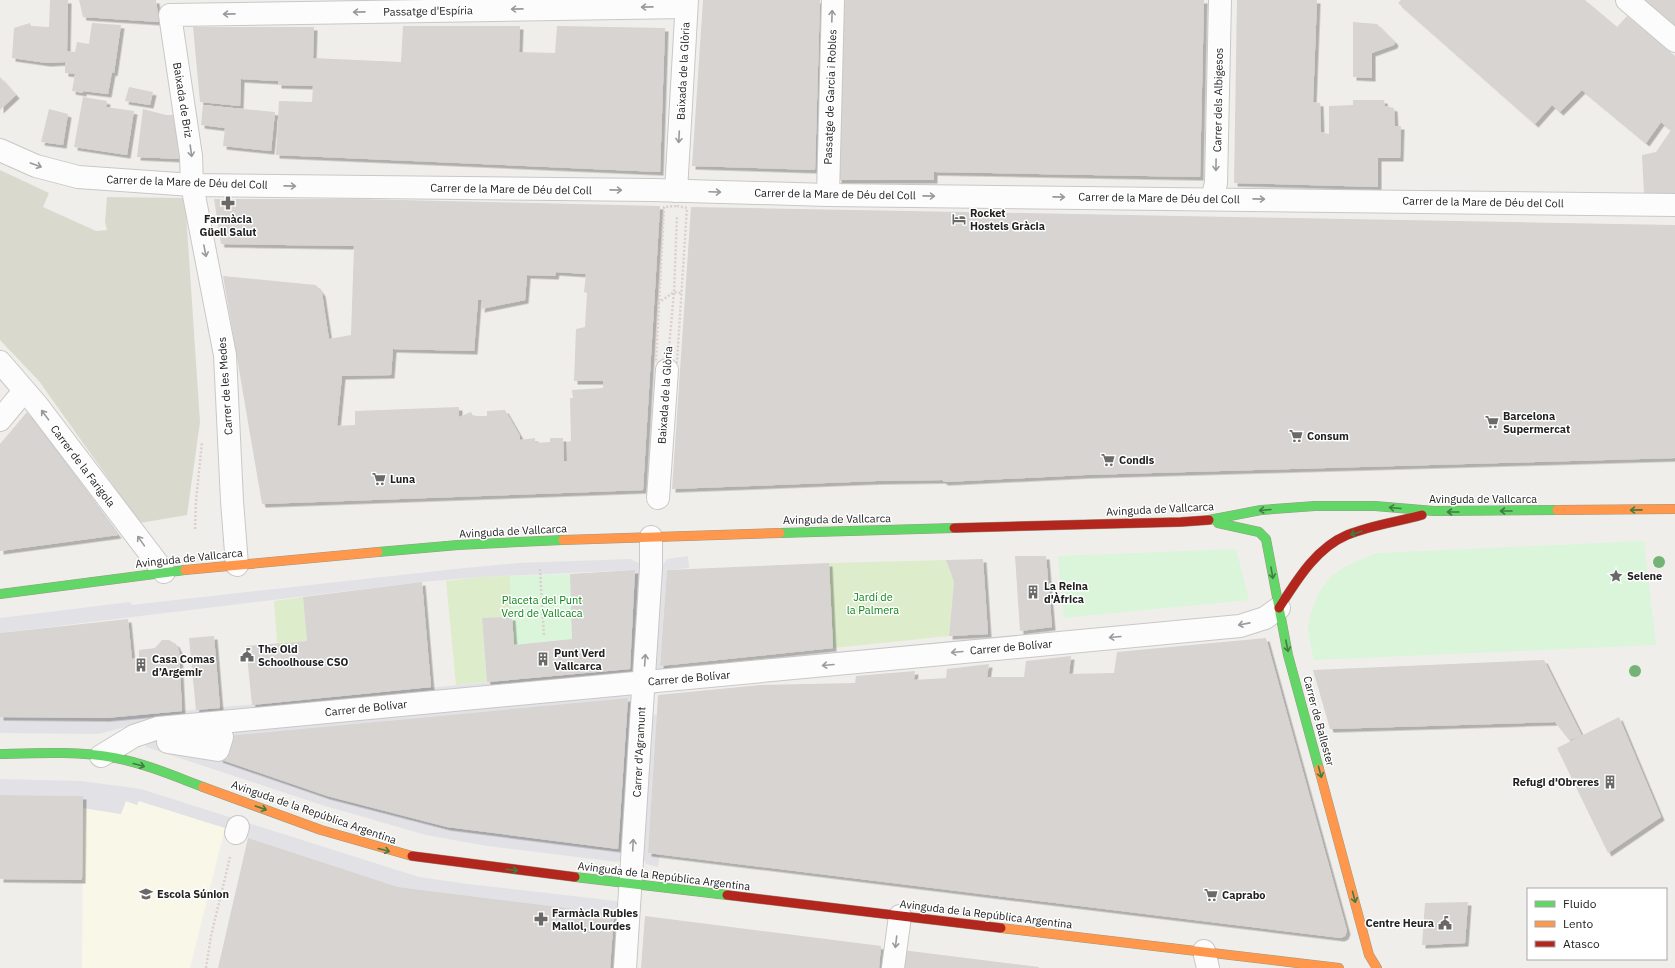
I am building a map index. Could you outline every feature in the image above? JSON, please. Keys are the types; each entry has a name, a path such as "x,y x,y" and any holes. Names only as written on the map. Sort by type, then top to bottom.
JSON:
{"main road":[{"name":"Avinguda de Vallcarca","path":"0,594 164,572 458,545 651,537 1207,520 1261,510 1315,506 1374,506 1434,511 1675,509"},
{"path":"1278,608 1298,578 1316,557 1331,545 1346,536 1366,529 1434,511"},
{"name":"Carrer de Ballester","path":"1207,520 1252,529 1264,535 1267,542 1278,608 1288,655 1369,955 1377,968"},
{"name":"Avinguda de la República Argentina","path":"0,754 101,756 160,771 231,798 383,850 420,858 900,916 1206,959 1339,968"}],"street":[{"name":"Passatge de Garcia i Robles","path":"828,195 833,0"},
{"name":"Carrer dels Albigesos","path":"1212,199 1216,183 1220,0"},
{"path":"1628,0 1675,41"},
{"name":"Passatge d'Espíria","path":"170,15 687,4"},
{"name":"Baixada de la Glòria","path":"676,202 687,4"},
{"name":"Baixada de Briz","path":"170,15 191,156 192,185"},
{"name":"Carrer de la Mare de Déu del Coll","path":"0,150 36,166 78,177 192,185 676,202 828,195 1675,205"},
{"name":"Carrer de les Medes","path":"192,185 225,355 232,501 237,565"},
{"name":"Carrer de la Farigola","path":"0,362 37,405 164,572"},
{"name":"Baixada de la Glòria","path":"658,498 667,362"},
{"path":"0,420 24,391"},
{"name":"Carrer d'Agramunt","path":"625,968 651,568 651,537"},
{"name":"Carrer de Bolívar","path":"101,756 134,736 158,728 1240,626 1265,618 1278,608"},
{"path":"893,968 900,916"}],"path":[{"name":"Baixada de la Glòria","path":"667,362 681,293 676,202"},
{"name":"Baixada de la Glòria","path":"667,362 658,304 676,202"},
{"name":"Baixada de la Glòria","path":"667,362 674,292 677,212"},
{"path":"658,304 674,292 681,293"},
{"path":"540,569 544,636"},
{"path":"206,968 211,936 237,830"}],"shaded area":[{"path":"0,170 49,193 43,207 96,231 107,230 105,222 107,197 185,198 200,422 187,515 140,523 39,381 0,340"},
{"path":"688,556 689,568 667,570 660,666 670,665 671,668 670,670 659,671 655,667 661,567 667,559"},
{"path":"630,559 639,563 642,570 635,669 631,673 134,725 98,734 0,733 0,717 106,718 630,669 635,570 480,577 422,582 0,633 0,618 130,602 132,605 518,563"},
{"path":"629,694 633,700 622,860 617,862 487,846 426,835 322,805 146,747 145,742 175,737","holes":["628,698 618,849 447,827 333,797 386,721"]},
{"path":"652,714 657,715 648,853 660,855 658,867 646,864 643,858"},
{"path":"0,779 81,781 141,789 419,877 616,901 620,903 619,919 494,899 398,887 248,838 225,828 139,801 137,805 126,801 121,814 83,808 83,796 0,795"},
{"name":"Escola Súnion","path":"125,801 137,805 139,801 225,828 190,968 82,968 83,808 120,814"}],"green space":[{"path":"1644,541 1656,645 1314,660 1308,627 1315,603 1321,590 1334,575 1341,569 1358,560 1378,553"},
{"path":"1236,549 1249,600 1064,618 1058,556"},
{"name":"Jardí de la Palmera","path":"946,560 954,582 949,636 833,648 829,563"},
{"name":"Placeta del Punt Verd de Vallcaca","path":"570,574 572,639 514,645 510,576"},
{"path":"510,576 512,617 482,619 487,682 456,685 446,581 480,577"},
{"path":"303,597 307,641 277,643 274,601"}],"building":[{"path":"50,0 68,0 67,51 75,52 77,42 89,44 92,23 121,25 114,73 112,72 108,94 72,91 75,74 65,73 65,62 47,63 12,58 14,28 30,23 31,26 49,27"},
{"path":"79,0 156,0 159,22 83,17"},
{"path":"703,0 820,0 815,170 692,166"},
{"path":"842,0 1204,0 1200,177 934,172 934,180 838,180"},
{"path":"1237,0 1317,0 1313,102 1320,103 1321,132 1329,134 1329,106 1353,105 1353,100 1384,100 1385,106 1394,108 1395,126 1401,126 1400,158 1378,158 1378,187 1234,183"},
{"path":"1401,0 1585,0 1617,27 1627,16 1675,56 1675,194 1644,194 1642,155 1656,152 1671,130 1661,122 1646,143 1582,90 1560,112 1552,105 1535,124 1398,3"},
{"path":"1630,0 1675,0 1675,38"},
{"path":"1353,22 1377,24 1395,42 1394,45 1372,53 1372,78 1353,77"},
{"path":"403,26 520,26 519,52 555,53 557,26 665,28 660,172 276,155 279,101 312,102 313,86 278,85 278,81 241,79 240,106 200,102 193,27 314,27 313,58 401,62"},
{"path":"0,77 16,95 0,110"},
{"path":"129,87 153,92 150,105 125,101"},
{"path":"83,97 107,101 106,107 134,111 127,155 74,147"},
{"path":"203,105 275,112 271,151 223,146 225,128 201,125"},
{"path":"49,109 68,114 63,145 41,142"},
{"path":"143,109 166,115 174,115 182,159 137,157"},
{"path":"214,199 357,199 660,206 643,490 262,504 223,276 316,285 322,293 329,339 351,335 354,246 221,244","holes":["556,272 586,274 584,292 587,293 585,327 576,329 574,381 603,381 603,388 572,390 573,398 570,398 571,441 567,442 567,461 564,461 563,438 550,438 550,442 535,443 535,438 520,440 520,436 505,410 487,411 487,416 473,416 471,412 459,417 459,407 355,411 355,425 337,426 342,376 391,375 393,349 474,351 478,300 482,300 481,309 525,300 527,275 555,276"]},
{"path":"691,207 1675,225 1675,458 1085,475 945,482 942,480 876,481 672,489"},
{"path":"27,412 118,535 0,551 0,444"},
{"name":"La Reina d'Àfrica","path":"1015,556 1046,556 1052,627 1020,631"},
{"path":"983,559 988,634 949,636 954,582 946,560"},
{"path":"829,563 833,648 660,666 667,570"},
{"path":"635,570 630,669 487,682 482,618 512,617 514,645 572,639 570,574"},
{"path":"422,582 431,687 252,705 246,646 307,641 303,597"},
{"path":"128,619 132,659 139,658 139,650 155,648 162,640 169,640 176,644 179,650 182,711 106,718 0,717 0,633"},
{"path":"214,636 220,708 196,710 189,638"},
{"path":"1266,638 1347,931 1345,936 1341,938 648,853 658,695 760,685 855,683 856,676 915,671 914,680 946,678 947,669 989,664 987,677 1024,677 1026,661 1071,656 1069,674 1114,673 1117,652"},
{"path":"1544,660 1582,736 1569,740 1555,722 1330,729 1313,670"},
{"path":"628,698 618,849 447,827 327,796 219,759 227,736"},
{"name":"Refugi d'Obreres","path":"1619,717 1661,817 1608,853 1557,748"},
{"path":"0,795 83,796 82,880 0,879"},
{"path":"248,838 398,887 614,914 610,968 218,968"},
{"name":"Centre Heura","path":"1468,902 1465,943 1422,945 1425,903"},
{"path":"645,916 881,946 879,968 641,968"},
{"path":"902,950 1039,967 1039,968 900,968"}],"traffic: fast":[{"path":"1209,520 1261,510 1315,506 1375,506 1434,511 1557,510"},
{"path":"1218,523 1259,532 1266,539 1288,655 1319,769"},
{"path":"780,533 954,528"},
{"path":"378,552 458,545 563,540"},
{"path":"0,594 185,570"},
{"path":"0,754 73,753 116,758 149,767 203,787"},
{"path":"575,877 727,895"}],"traffic: slow":[{"path":"1557,510 1675,509"},
{"path":"563,540 780,533"},
{"path":"185,570 378,552"},
{"path":"1319,769 1369,955 1377,968"},
{"path":"203,787 321,830 412,856"},
{"path":"1001,928 1339,968"}],"traffic: jam":[{"path":"1279,608 1308,566 1317,556 1336,541 1347,535 1365,529 1422,515"},
{"path":"954,528 1209,520"},
{"path":"412,856 575,877"},
{"path":"727,895 1001,928"}],"place":[{"name":"Farmàcia Güell Salut","path":"228,203"},
{"name":"Rocket Hostels Gràcia","path":"959,219"},
{"name":"Barcelona Supermercat","path":"1492,422"},
{"name":"Consum","path":"1296,436"},
{"name":"Condis","path":"1108,460"},
{"name":"Luna","path":"379,479"},
{"name":"Selene","path":"1616,576"},
{"name":"La Reina d'Àfrica","path":"1033,592"},
{"name":"The Old Schoolhouse CSO","path":"247,655"},
{"name":"Punt Verd Vallcarca","path":"543,659"},
{"name":"Casa Comas d’Argemir","path":"141,665"},
{"name":"Refugi d'Obreres","path":"1610,782"},
{"name":"Escola Súnion","path":"146,894"},
{"name":"Caprabo","path":"1211,895"},
{"name":"Farmàcia Rubies Mallol, Lourdes","path":"541,919"},
{"name":"Centre Heura","path":"1445,923"}]}
